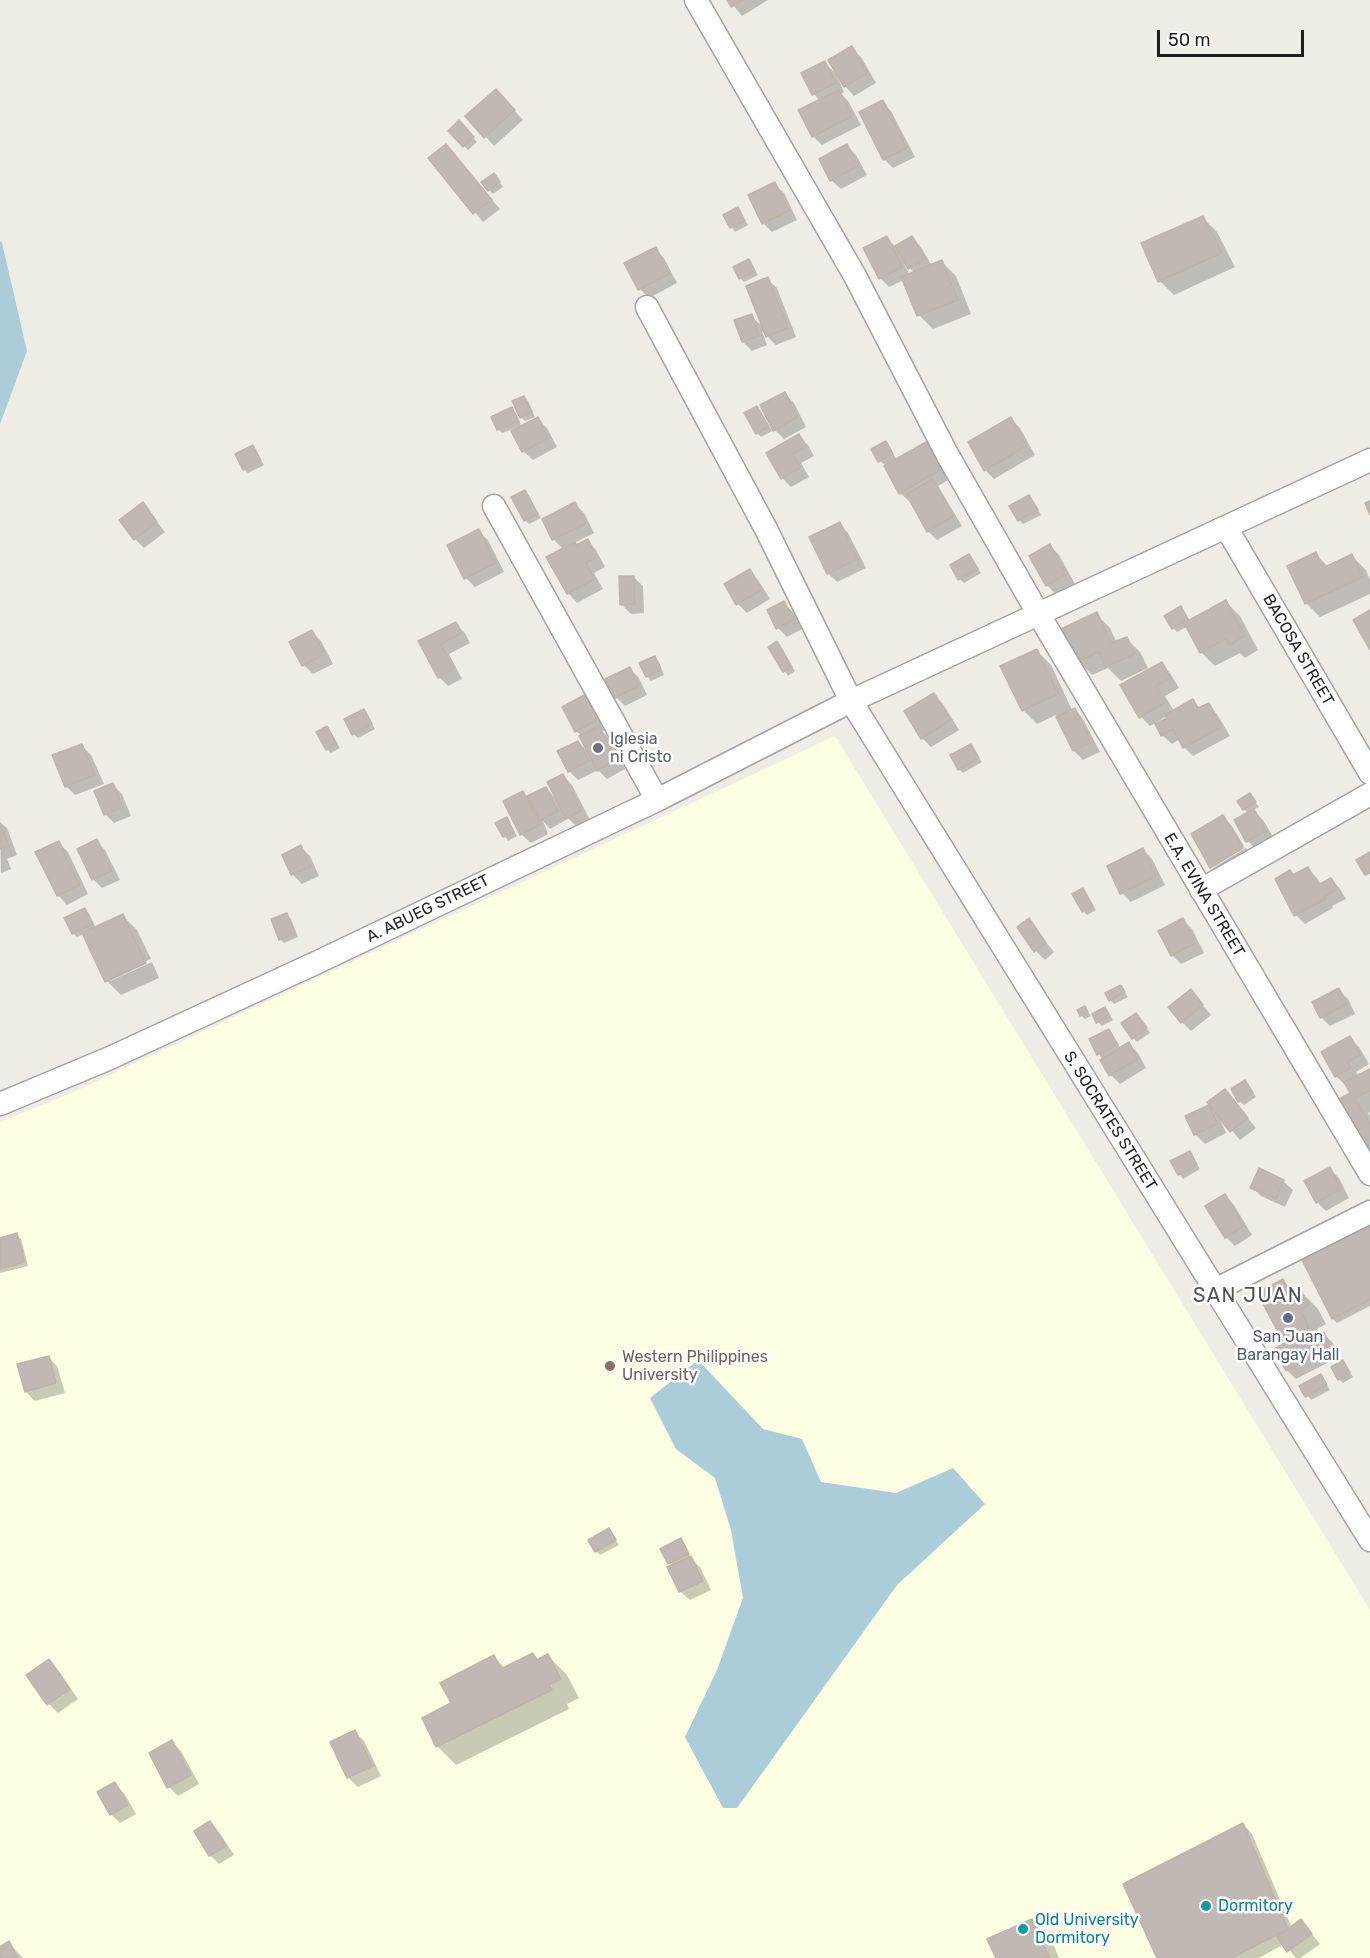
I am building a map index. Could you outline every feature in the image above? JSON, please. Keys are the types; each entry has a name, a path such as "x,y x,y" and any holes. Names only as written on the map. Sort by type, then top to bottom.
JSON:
{"street":[{"name":"E.A. EVINA STREET","path":"696,0 855,276 947,454 1038,615 1370,1174"},
{"name":"S. SOCRATES STREET","path":"647,307 766,529 851,701 1370,1540"},
{"name":"A. ABUEG STREET","path":"0,1104 110,1058 320,961 657,800 851,701 1370,460"},
{"path":"494,506 657,800"},
{"name":"BACOSA STREET","path":"1226,527 1370,773"},
{"path":"1201,890 1370,794"},
{"path":"1215,1290 1370,1212"}],"shaded area":[{"name":"Western Philippines University","path":"835,736 1370,1610 1370,1958 0,1958 0,1122 69,1094"}],"water":[{"path":"0,241 27,351 0,424"},
{"path":"698,1360 763,1429 802,1439 821,1482 896,1493 953,1468 985,1504 897,1585 737,1808 723,1808 685,1737 717,1670 743,1598 731,1530 715,1478 676,1449 650,1398"}],"building":[{"path":"727,0 744,0 731,7"},
{"path":"852,46 868,73 844,87 828,60"},
{"path":"825,61 836,83 812,95 801,73"},
{"path":"496,89 515,110 484,138 465,116"},
{"path":"839,90 853,116 812,137 798,110"},
{"path":"883,100 907,148 883,160 859,112"},
{"path":"459,120 474,137 463,147 448,131"},
{"path":"446,144 492,200 473,214 428,158"},
{"path":"847,144 859,166 830,181 819,159"},
{"path":"494,173 500,182 488,191 481,182"},
{"path":"775,182 789,211 762,224 748,195"},
{"path":"738,207 745,221 730,228 723,215"},
{"path":"1203,216 1222,253 1158,282 1141,243"},
{"path":"887,236 903,267 879,279 863,248"},
{"path":"912,236 926,259 908,269 895,246"},
{"path":"656,247 669,274 638,290 624,263"},
{"path":"749,259 755,271 739,279 733,267"},
{"path":"942,260 958,300 917,316 901,277"},
{"path":"768,277 788,328 766,337 746,286"},
{"path":"752,314 759,336 742,342 734,320"},
{"path":"785,392 798,417 773,431 760,405"},
{"path":"524,396 532,412 520,418 512,401"},
{"path":"757,406 769,427 756,434 744,413"},
{"path":"512,407 518,421 497,430 491,417"},
{"path":"538,417 549,438 522,452 511,431"},
{"path":"1011,417 1027,446 984,471 968,442"},
{"path":"799,434 806,446 793,454 801,467 781,479 766,453"},
{"path":"886,441 893,454 878,462 871,449"},
{"path":"926,442 942,469 899,494 884,466"},
{"path":"253,445 261,461 243,470 235,454"},
{"path":"933,479 954,516 927,532 906,494"},
{"path":"525,490 538,514 524,521 511,497"},
{"path":"1029,495 1038,510 1018,521 1009,506"},
{"path":"1370,501 1370,515 1365,503"},
{"path":"143,502 157,522 134,540 119,520"},
{"path":"575,502 586,524 552,540 542,519"},
{"path":"840,522 858,559 827,574 809,537"},
{"path":"479,529 496,563 464,579 447,545"},
{"path":"588,539 597,557 586,563 595,579 567,594 546,557 575,542 576,545"},
{"path":"1050,544 1067,574 1046,586 1029,556"},
{"path":"1316,552 1323,568 1352,554 1363,577 1305,604 1287,566"},
{"path":"969,554 978,569 958,580 950,565"},
{"path":"750,569 762,590 736,605 724,584"},
{"path":"619,576 634,576 635,604 620,605"},
{"path":"1226,600 1245,636 1230,645 1226,639 1200,653 1184,623"},
{"path":"784,601 794,620 776,629 767,610"},
{"path":"1181,606 1188,619 1172,629 1164,616"},
{"path":"1370,610 1370,650 1353,620"},
{"path":"1097,612 1111,643 1127,637 1135,654 1105,667 1099,652 1077,662 1061,629"},
{"path":"456,622 462,633 441,644 454,669 438,678 418,641"},
{"path":"312,630 325,654 302,666 289,642"},
{"path":"777,641 792,667 783,672 768,647"},
{"path":"1037,649 1058,694 1022,711 1000,666"},
{"path":"655,656 661,670 646,677 639,663"},
{"path":"1162,662 1171,678 1157,686 1166,702 1139,718 1120,685"},
{"path":"630,667 639,686 615,698 605,679"},
{"path":"934,693 951,720 921,739 904,711"},
{"path":"586,694 599,719 575,732 562,707"},
{"path":"1193,699 1198,708 1209,703 1222,727 1183,748 1173,729 1161,736 1155,724 1167,718 1165,715"},
{"path":"1075,708 1092,742 1073,751 1056,717"},
{"path":"364,709 372,724 352,735 344,719"},
{"path":"327,726 337,744 326,750 316,732"},
{"name":"Iglesia ni Cristo","path":"599,726 617,760 597,771 579,736"},
{"path":"578,741 589,761 568,772 557,751"},
{"path":"82,744 95,775 65,787 52,755"},
{"path":"971,744 979,758 958,770 950,755"},
{"path":"563,774 582,810 566,819 547,782"},
{"path":"113,783 123,807 104,815 94,791"},
{"path":"546,787 558,811 540,821 527,796"},
{"path":"523,791 540,825 520,835 503,801"},
{"path":"1250,793 1256,802 1243,810 1237,801"},
{"path":"1254,809 1266,831 1246,842 1234,820"},
{"path":"1223,815 1243,848 1210,868 1191,834"},
{"path":"507,817 514,832 503,837 495,823"},
{"path":"0,823 9,846 0,849"},
{"path":"97,839 112,871 92,880 77,849"},
{"path":"59,841 80,885 57,896 35,852"},
{"path":"301,845 311,867 291,875 282,855"},
{"path":"1143,848 1157,876 1120,894 1107,866"},
{"path":"1370,852 1370,873 1365,875 1356,860"},
{"path":"1308,867 1318,885 1331,878 1338,889 1324,897 1326,899 1294,916 1275,879 1290,870 1293,875"},
{"path":"1083,888 1093,906 1082,912 1072,894"},
{"path":"85,908 93,924 72,934 64,918"},
{"path":"287,913 295,933 279,940 271,919"},
{"path":"123,914 146,963 105,982 82,933"},
{"path":"1029,918 1046,943 1034,952 1017,927"},
{"path":"1183,918 1196,943 1171,956 1158,931"},
{"path":"1121,985 1125,992 1109,1001 1105,993"},
{"path":"1339,988 1347,1004 1320,1018 1312,1002"},
{"path":"1191,989 1203,1005 1181,1023 1168,1007"},
{"path":"1085,1006 1088,1012 1080,1016 1077,1010"},
{"path":"1105,1007 1110,1016 1096,1023 1092,1014"},
{"path":"1136,1013 1147,1028 1132,1039 1121,1023"},
{"path":"1109,1029 1118,1045 1097,1055 1089,1039"},
{"path":"1350,1036 1361,1055 1348,1062 1351,1068 1335,1077 1321,1052"},
{"path":"1129,1042 1138,1059 1109,1076 1100,1060"},
{"path":"1370,1069 1370,1091 1355,1098 1370,1124 1370,1155 1338,1100 1350,1093 1344,1082"},
{"path":"1245,1080 1253,1093 1238,1102 1231,1089"},
{"path":"1225,1089 1248,1118 1230,1132 1207,1102"},
{"path":"1209,1105 1218,1124 1194,1135 1185,1116"},
{"path":"1190,1151 1197,1165 1178,1175 1170,1161"},
{"path":"1330,1167 1341,1189 1316,1203 1304,1181"},
{"path":"1259,1168 1284,1180 1276,1199 1250,1188"},
{"path":"1225,1194 1244,1226 1225,1238 1205,1206"},
{"path":"1370,1226 1370,1300 1332,1319 1302,1260"},
{"path":"17,1233 25,1262 0,1269 0,1238"},
{"name":"San Juan Barangay Hall","path":"1283,1279 1291,1293 1300,1289 1309,1305 1300,1309 1309,1327 1283,1341 1257,1293"},
{"path":"1311,1329 1315,1337 1324,1332 1330,1345 1286,1371 1274,1349"},
{"path":"49,1356 56,1383 25,1392 17,1364"},
{"path":"1343,1360 1350,1373 1338,1380 1331,1367"},
{"path":"1321,1374 1327,1385 1305,1397 1299,1386"},
{"path":"609,1528 616,1540 595,1552 588,1540"},
{"path":"681,1538 689,1554 668,1564 660,1549"},
{"path":"691,1556 703,1581 679,1592 667,1567"},
{"path":"533,1653 537,1660 548,1654 561,1679 549,1685 552,1690 436,1747 422,1718 451,1703 440,1683 494,1655 501,1669"},
{"path":"49,1659 70,1689 47,1705 26,1675"},
{"path":"355,1730 373,1766 347,1778 330,1742"},
{"path":"172,1740 191,1775 167,1788 149,1753"},
{"path":"115,1782 128,1805 110,1815 97,1792"},
{"path":"210,1821 226,1846 209,1856 194,1831"},
{"name":"Dormitory","path":"1243,1823 1288,1929 1232,1958 1157,1958 1123,1884"},
{"name":"Old University Dormitory","path":"1032,1919 1050,1958 996,1958 987,1939"},
{"path":"1301,1919 1312,1934 1287,1952 1277,1937"},
{"path":"9,1941 18,1958 0,1958 0,1947"}],"place":[{"name":"Iglesia ni Cristo","path":"598,748"},
{"name":"San Juan Barangay Hall","path":"1288,1318"},
{"name":"Western Philippines University","path":"610,1366"},
{"name":"Dormitory","path":"1206,1906"},
{"name":"Old University Dormitory","path":"1023,1929"}],"district":[{"name":"SAN JUAN","path":"1248,1296"}]}
